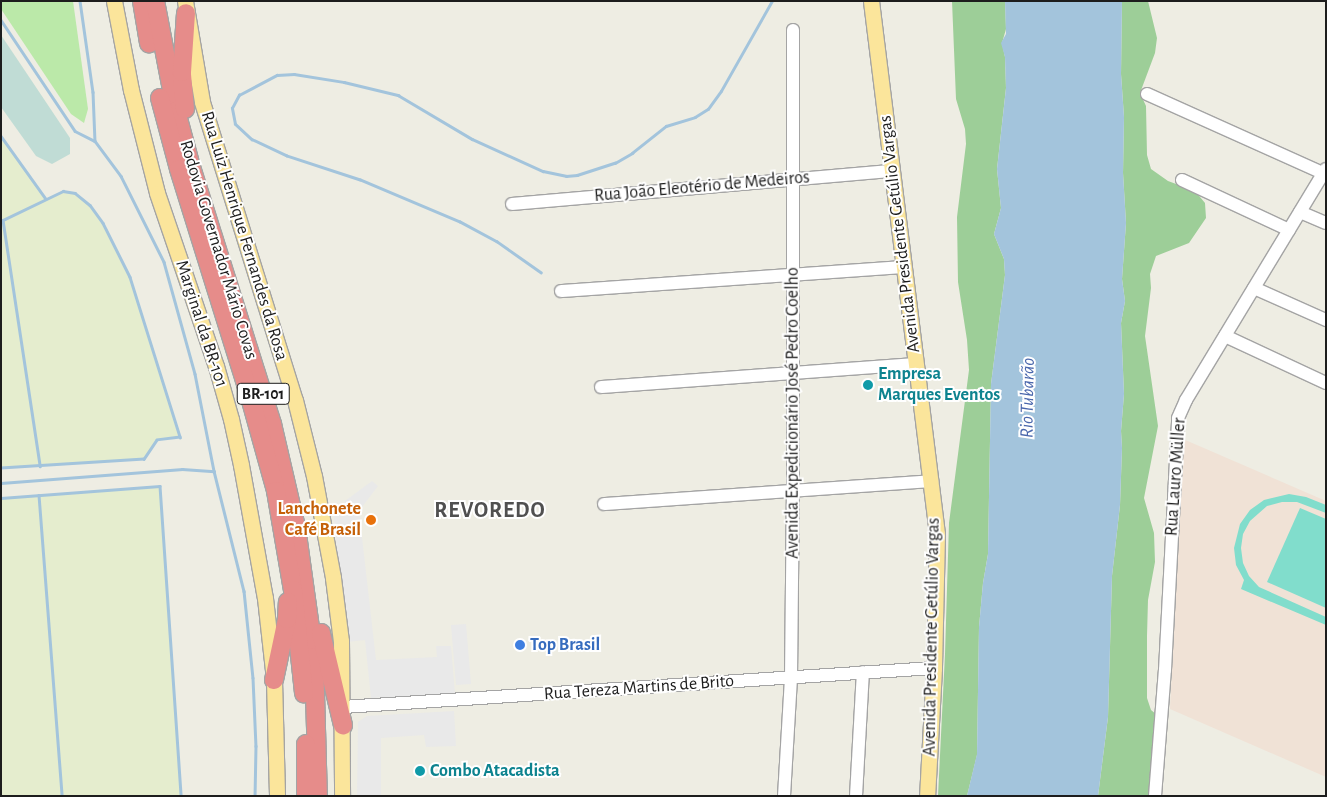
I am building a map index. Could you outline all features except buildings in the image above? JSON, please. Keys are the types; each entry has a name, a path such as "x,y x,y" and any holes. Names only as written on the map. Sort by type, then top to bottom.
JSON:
{"highway":[{"name":"Rodovia Governador Mário Covas","path":"142,1 168,128 253,406 276,491 291,533 303,670 306,796"},
{"name":"Rodovia Governador Mário Covas","path":"155,1 168,76 191,167 272,424 314,657 318,796"},
{"path":"185,7 182,72 191,167"},
{"path":"274,680 288,612 291,533"},
{"path":"291,533 343,716"}],"main road":[{"name":"Marginal da BR-101","path":"114,1 131,90 157,193 200,315 232,419 265,598 274,680 277,796"},
{"name":"Avenida Presidente Getúlio Vargas","path":"871,1 932,481 938,548 927,796"},
{"name":"Rua Luiz Henrique Fernandes da Rosa","path":"185,7 191,48 208,125 295,400 314,476 336,594 341,641 343,716 342,796"}],"street":[{"name":"Avenida Expedicionário José Pedro Coelho","path":"784,796 791,677 794,373 793,30"},
{"path":"1147,94 1324,171"},
{"name":"Rua João Eleotério de Medeiros","path":"512,204 893,171"},
{"name":"Rua Lauro Müller","path":"1155,796 1165,670 1177,426 1181,409 1324,171"},
{"path":"1182,180 1289,230"},
{"path":"1300,212 1326,223"},
{"path":"561,291 904,267"},
{"path":"1254,288 1326,320"},
{"path":"1225,336 1326,383"},
{"path":"602,387 916,364"},
{"path":"604,504 932,481"},
{"name":"Rua Tereza Martins de Brito","path":"343,716 791,677 934,668"},
{"path":"856,796 863,672"}],"shaded area":[{"path":"1,35 70,138 70,154 52,164 36,156 1,107"},
{"path":"1183,439 1326,501 1326,777 1170,709"},
{"path":"372,481 378,486 359,511 376,660 437,657 436,646 451,646 455,694 371,698 365,640 346,642 333,508 345,504 345,501"},
{"path":"1289,494 1306,497 1326,505 1326,513 1297,502 1282,502 1267,506 1250,521 1243,534 1241,548 1243,563 1249,576 1259,587 1326,617 1326,625 1241,589 1244,580 1236,565 1234,548 1240,524 1250,510 1264,500"},
{"path":"1300,508 1326,519 1326,608 1267,582"},
{"path":"466,624 471,684 456,685 451,625"},
{"path":"454,711 456,746 426,747 424,735 381,738 381,796 357,796 358,722 367,716"}],"green space":[{"path":"1,1 73,1 88,109 84,123 71,114 1,9"},
{"path":"952,1 1005,1 1006,29 1002,43 1005,57 1006,88 997,169 1001,208 994,234 1004,259 1005,275 991,384 988,554 979,627 977,755 967,796 938,796 949,523 969,370 967,340 958,282 957,217 966,144 965,129 956,99"},
{"path":"1122,1 1148,1 1157,38 1155,53 1140,93 1146,106 1147,155 1151,169 1168,181 1195,191 1205,203 1206,218 1189,243 1156,256 1150,274 1151,288 1145,336 1158,426 1144,498 1154,533 1155,562 1148,600 1147,636 1147,698 1151,710 1157,715 1151,796 1098,796 1108,717 1112,576 1120,505 1121,431 1124,394 1121,323 1125,301 1122,279 1126,223 1123,173 1124,117 1121,74"},
{"path":"1,136 45,199 63,191 75,193 90,205 103,223 130,277 180,437 157,440 144,459 1,468"},
{"path":"160,486 181,796 1,796 1,498"}],"water":[{"name":"Rio Tubarão","path":"1005,1 1122,1 1121,74 1124,117 1123,173 1126,223 1122,279 1125,301 1121,323 1124,394 1121,431 1120,505 1112,576 1108,717 1098,796 967,796 977,754 979,627 988,554 991,384 1005,275 1004,259 994,234 1001,208 997,169 1006,88 1005,57 1001,43 1006,34"}],"waterway":[{"path":"80,1 93,92 95,141 121,176 164,262 195,374 214,471 244,591 253,678 256,746 255,796"},
{"path":"541,273 497,242 460,222 360,180 287,156 252,140 235,124 232,108 239,95 277,75 294,74 344,82 398,95 472,139 543,171 566,176 577,175 615,163 632,153 666,126 695,117 708,109 721,91 772,1"},
{"path":"1,20 75,131 95,141"},
{"path":"1,136 46,199"},
{"path":"1,221 63,191 75,193 90,205 103,223 130,277 180,437 157,440 144,459 1,468"},
{"path":"3,220 40,466"},
{"path":"1,483 182,469 214,471"},
{"path":"1,498 160,486 181,796"},
{"path":"39,495 62,796"}],"place":[{"name":"Empresa Marques Eventos","path":"868,385"},
{"name":"Lanchonete Café Brasil","path":"371,520"},
{"name":"Top Brasil","path":"520,645"},
{"name":"Combo Atacadista","path":"420,771"}],"district":[{"name":"REVOREDO","path":"490,511"}]}
